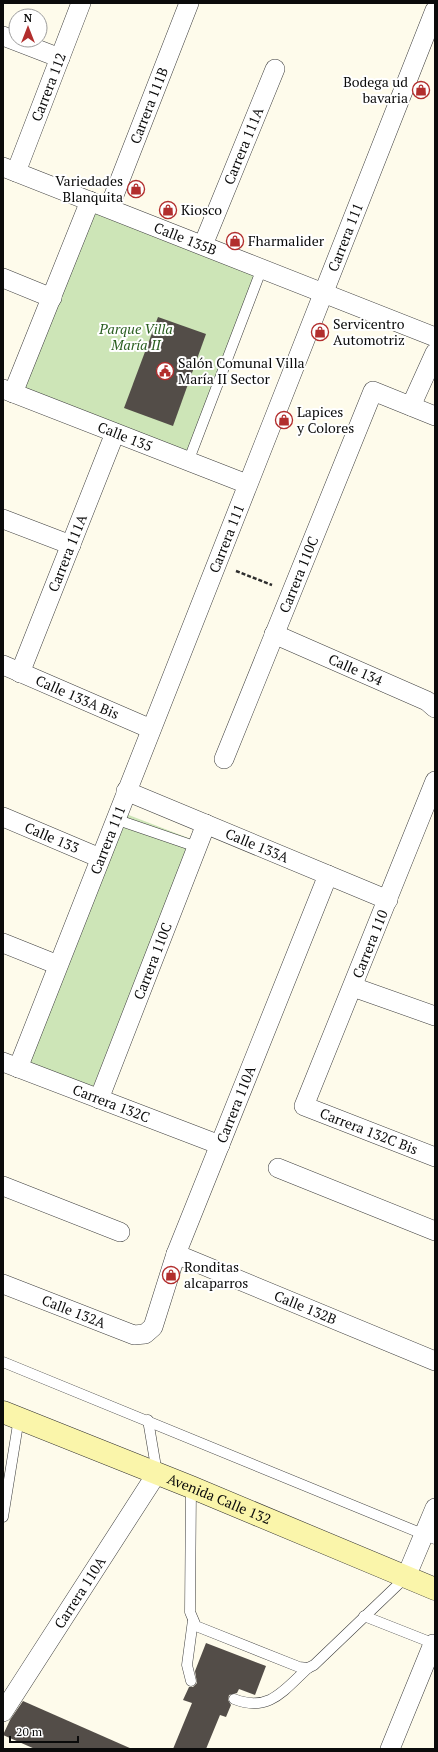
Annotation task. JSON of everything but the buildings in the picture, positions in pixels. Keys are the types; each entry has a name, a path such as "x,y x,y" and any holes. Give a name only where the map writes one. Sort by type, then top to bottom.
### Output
{"main road":[{"name":"Avenida Calle 132","path":"11,1415 157,1473 435,1589"}],"street":[{"name":"Carrera 112","path":"9,169 60,58 81,3"},
{"name":"Carrera 111B","path":"109,208 189,3"},
{"path":"428,3 435,6"},
{"name":"Carrera 111","path":"10,1065 58,965 322,292 435,10"},
{"path":"3,36 60,58"},
{"name":"Carrera 111A","path":"203,245 275,69"},
{"name":"Calle 135B","path":"9,169 435,337"},
{"path":"8,391 52,298 90,201"},
{"path":"3,278 52,298"},
{"path":"435,353 411,406 435,416"},
{"name":"Calle 135","path":"8,391 247,484"},
{"name":"Carrera 110C","path":"224,758 373,391 411,406"},
{"name":"Carrera 111A","path":"20,673 115,433"},
{"path":"3,519 71,545"},
{"name":"Calle 134","path":"274,634 427,701 435,708"},
{"name":"Calle 133A Bis","path":"3,666 151,729"},
{"name":"Carrera 110","path":"304,1106 435,781"},
{"name":"Calle 133A","path":"126,791 388,900"},
{"name":"Calle 133","path":"3,817 100,858"},
{"name":"Carrera 110C","path":"99,1099 206,824"},
{"name":"Carrera 110A","path":"145,1334 153,1327 176,1254 328,875"},
{"path":"3,943 58,965"},
{"path":"353,987 435,1016"},
{"name":"Carrera 132C","path":"10,1065 220,1145"},
{"name":"Carrera 132C Bis","path":"304,1106 435,1157"},
{"path":"278,1168 435,1231"},
{"path":"3,1186 120,1232"},
{"name":"Calle 132B","path":"176,1254 435,1361"},
{"name":"Calle 132A","path":"3,1284 134,1335 145,1334"},
{"name":"Carrera 110A","path":"3,1712 157,1473"},
{"path":"406,1577 429,1536 435,1508"},
{"path":"390,1749 434,1644"}],"lane":[{"path":"188,462 262,268"},
{"path":"115,819 197,847"},
{"path":"3,1362 429,1536"},
{"path":"3,1517 11,1415"},
{"path":"148,1420 157,1473"},
{"path":"191,1487 190,1612 196,1626 299,1667 308,1668"},
{"path":"234,1699 247,1704 262,1704 277,1697 308,1668 314,1665 406,1577"},
{"path":"364,1616 434,1644"},
{"path":"191,1681 187,1665 193,1620"}],"path":[{"path":"216,564 292,592"}],"green space":[{"name":"Parque Villa María II","path":"90,201 262,268 188,462 13,393"},
{"path":"126,814 191,839 93,1087 27,1062"}],"place":[{"name":"Bodega ud bavaria","path":"421,90"},
{"name":"Variedades Blanquita","path":"136,189"},
{"name":"Kiosco","path":"168,210"},
{"name":"Fharmalider","path":"235,241"},
{"name":"Servicentro Automotriz","path":"320,332"},
{"name":"Salón Comunal Villa María II Sector","path":"165,371"},
{"name":"Lapices y Colores","path":"284,420"},
{"name":"Ronditas alcaparros","path":"171,1275"}]}
